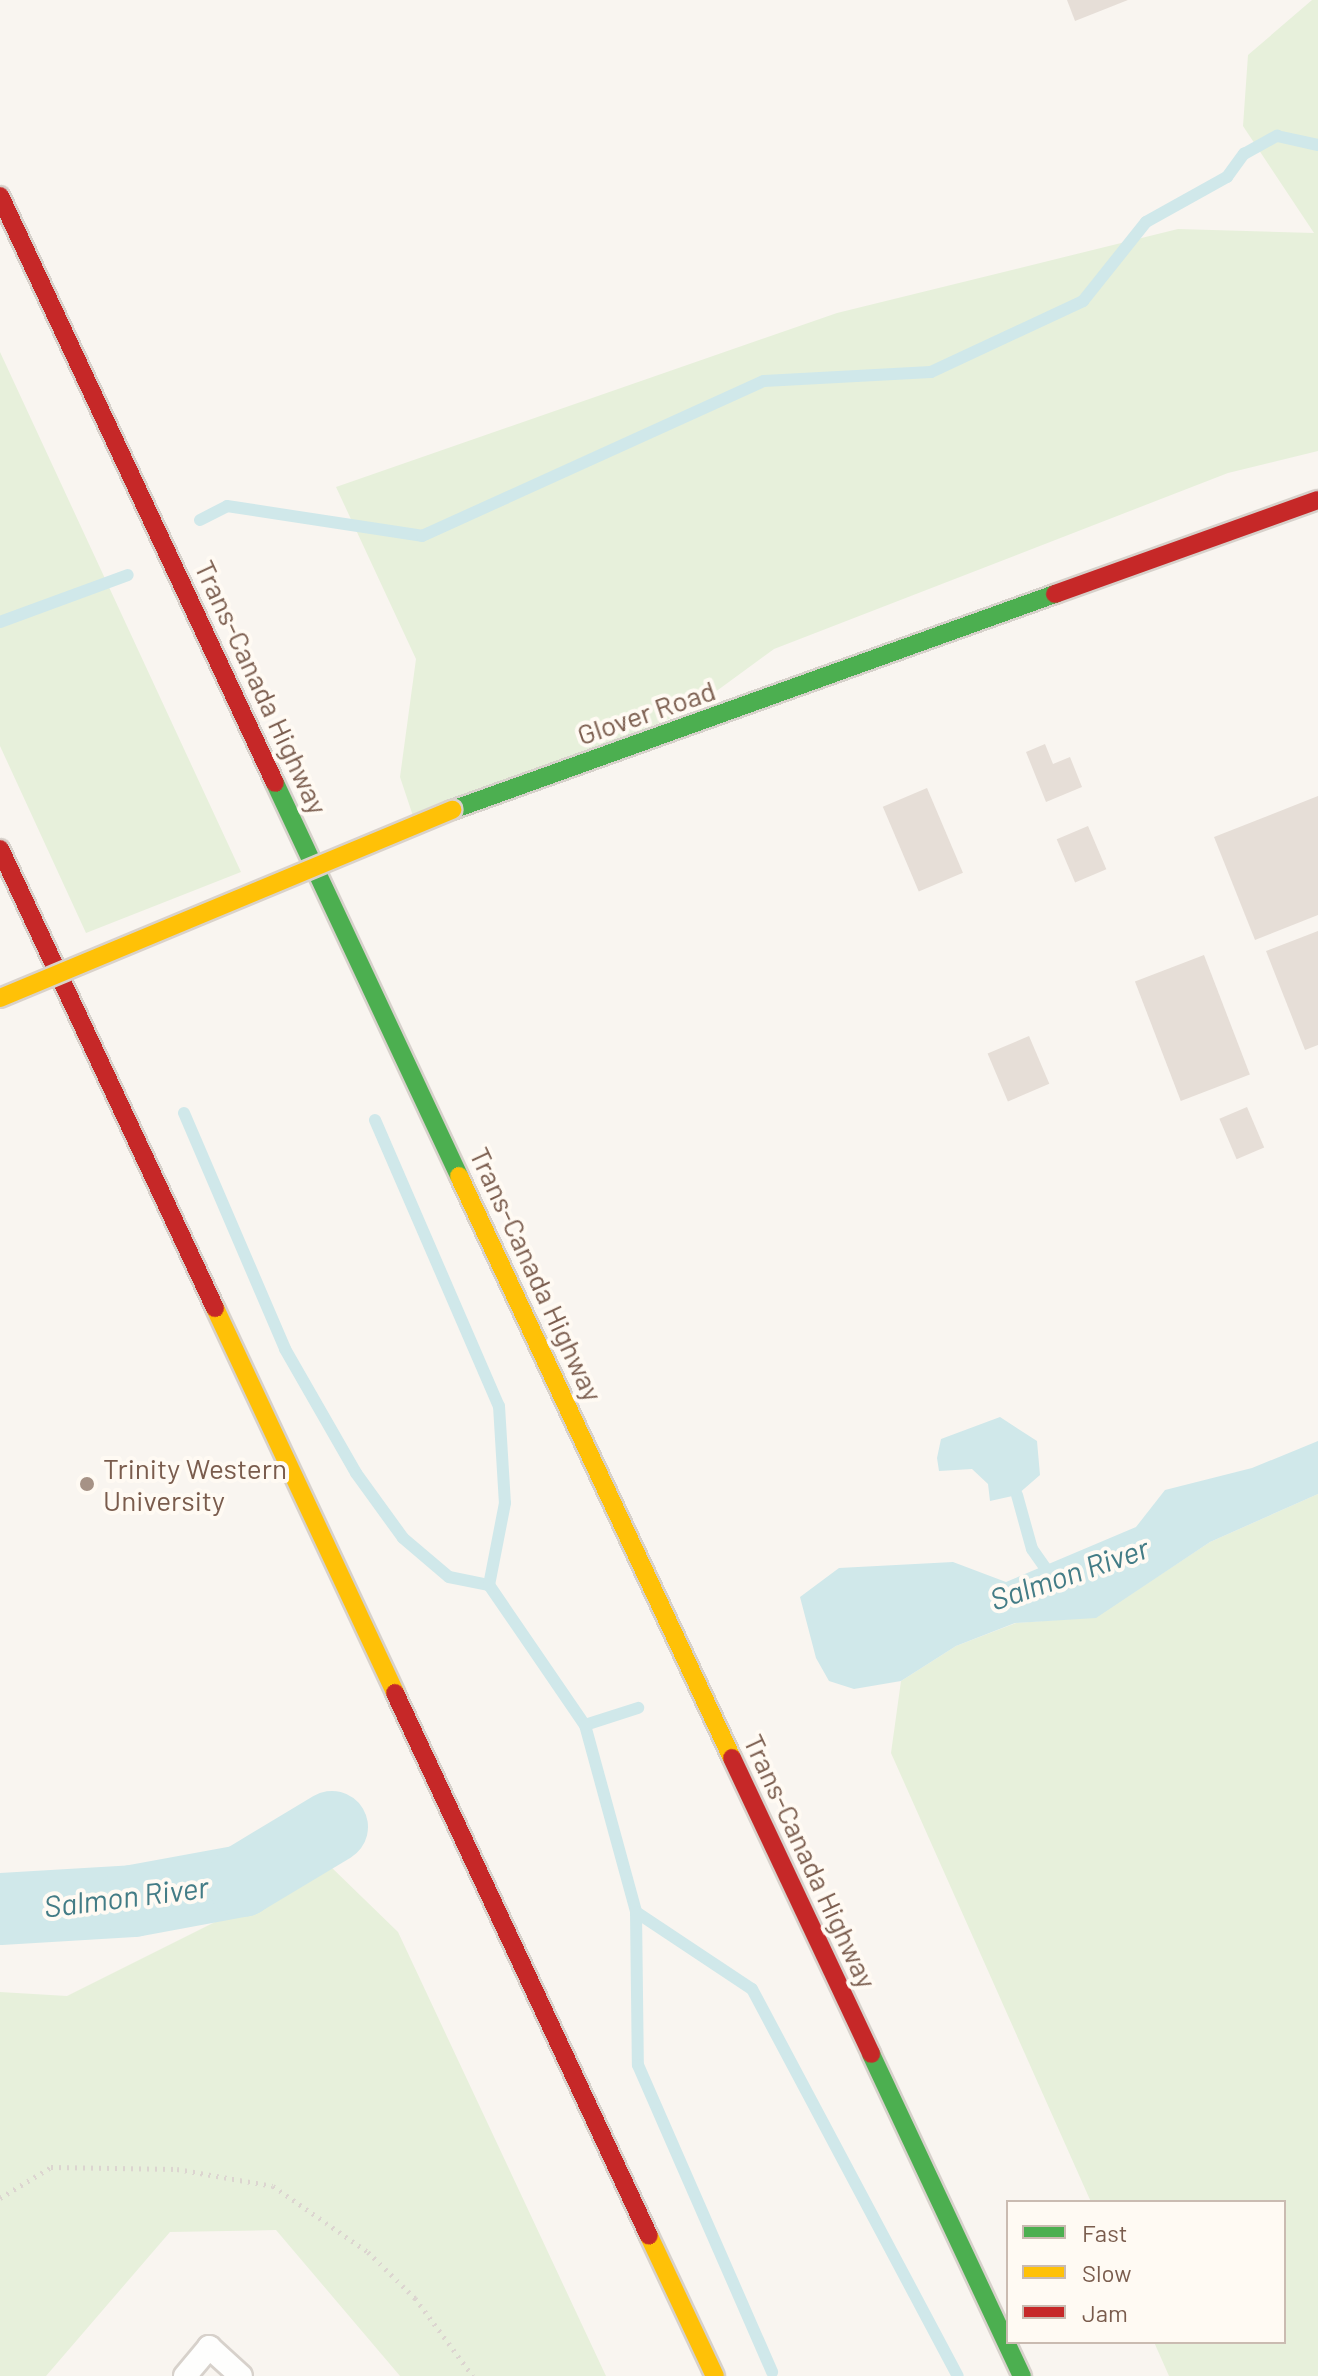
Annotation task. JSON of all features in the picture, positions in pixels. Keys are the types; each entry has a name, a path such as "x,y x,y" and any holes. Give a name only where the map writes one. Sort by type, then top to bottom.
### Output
{"main road":[{"name":"Trans-Canada Highway","path":"0,196 1006,2342"},
{"name":"Glover Road","path":"0,998 452,810 1318,500"},
{"path":"0,849 715,2376"},
{"name":"Trans-Canada Highway","path":"1007,2344 1022,2376"}],"lane":[{"path":"185,2376 209,2347 241,2376"}],"path":[{"path":"0,2198 51,2167 177,2169 273,2186 368,2252 415,2298 473,2376"}],"green space":[{"path":"1312,0 1318,0 1318,451 1228,473 774,649 692,709 417,828 400,777 416,659 336,487 837,313 1178,229 1314,233 1243,126 1248,55"},
{"path":"0,352 241,872 86,933 0,746"},
{"path":"1318,1494 1318,2376 1169,2376 1155,2344 1286,2344 1286,2200 1090,2200 891,1753 901,1681 956,1646 1016,1623 1096,1617 1210,1542"},
{"path":"329,1865 398,1932 606,2376 400,2376 276,2230 170,2232 46,2376 0,2376 0,1992 67,1996"}],"water":[{"path":"1000,1417 1037,1441 1040,1475 1017,1495 990,1501 988,1484 972,1469 939,1471 937,1458 941,1439"},
{"path":"1318,1441 1318,1494 1210,1542 1096,1618 1015,1623 956,1646 901,1681 854,1689 829,1681 816,1658 800,1597 839,1568 953,1562 1006,1582 1136,1527 1165,1490 1252,1468"}],"building":[{"path":"1067,0 1128,0 1075,21"},
{"path":"1045,744 1053,764 1070,757 1082,787 1046,802 1026,752"},
{"path":"927,788 963,873 919,891 883,807"},
{"path":"1318,796 1318,915 1255,940 1214,837"},
{"path":"1088,826 1106,869 1075,883 1057,839"},
{"path":"1318,931 1318,1045 1305,1050 1266,951"},
{"path":"1204,955 1250,1074 1181,1101 1135,982"},
{"path":"1029,1036 1049,1084 1008,1101 988,1054"},
{"path":"1247,1107 1264,1148 1237,1159 1219,1119"}],"waterway":[{"path":"200,520 227,506 422,536 764,381 931,372 1083,301 1146,222 1227,177 1244,154 1277,136 1318,145"},
{"path":"0,622 128,575"},
{"path":"184,1113 285,1349 356,1473 403,1538 449,1577 489,1585 585,1725 636,1912 638,2065 772,2372"},
{"path":"375,1120 499,1406 505,1503 489,1585"},
{"path":"1017,1495 1032,1549 1053,1579"},
{"path":"585,1725 638,1708"},
{"name":"Salmon River","path":"0,1909 133,1901 242,1881 332,1827"},
{"path":"636,1912 752,1989 958,2376"}],"traffic: fast":[{"path":"452,810 1055,594"},
{"path":"275,783 459,1176"},
{"path":"871,2054 1006,2342"},
{"path":"1007,2344 1022,2376"}],"traffic: slow":[{"path":"0,998 452,810"},
{"path":"459,1176 732,1758"},
{"path":"215,1308 395,1693"},
{"path":"649,2236 715,2376"}],"traffic: jam":[{"path":"0,196 275,783"},
{"path":"1055,594 1318,500"},
{"path":"0,849 215,1308"},
{"path":"395,1693 649,2236"},
{"path":"732,1758 871,2054"}],"place":[{"name":"Trinity Western University","path":"87,1484"}]}
